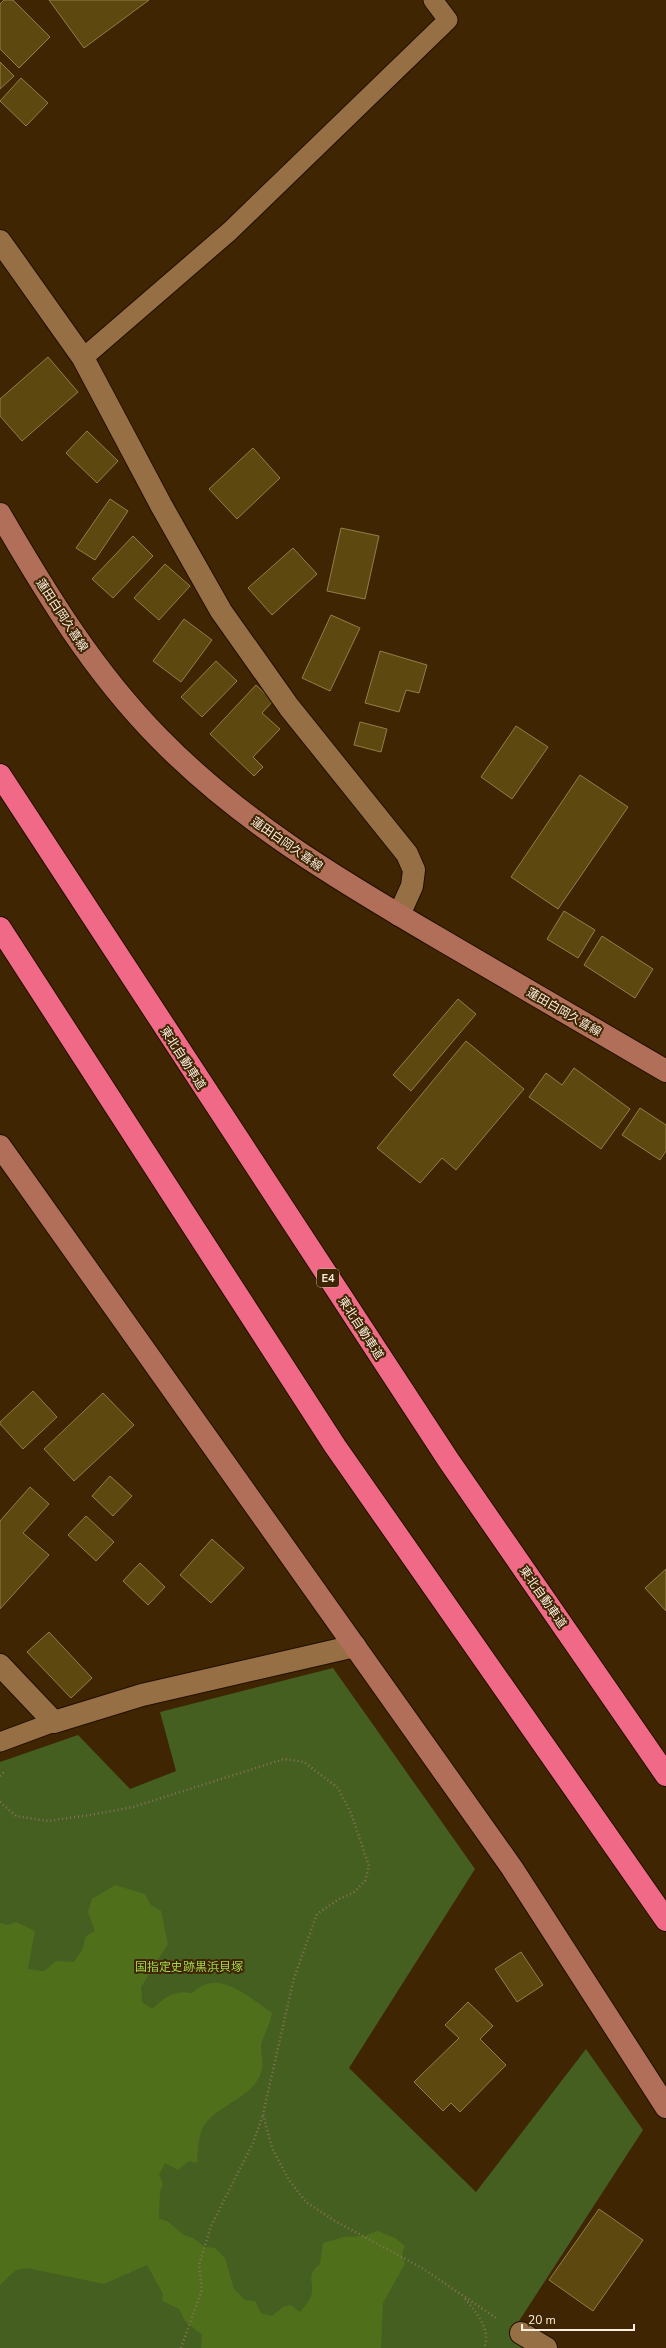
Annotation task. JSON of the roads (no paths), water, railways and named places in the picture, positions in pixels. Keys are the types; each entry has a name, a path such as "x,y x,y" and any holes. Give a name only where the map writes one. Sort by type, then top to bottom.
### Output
{"highway":[{"name":"東北自動車道","path":"0,775 444,1454 666,1775"},
{"path":"0,928 335,1446 666,1920"}],"street":[{"path":"0,241 83,358 161,505 221,611 290,707 407,854 414,870 412,886 399,915"},
{"name":"蓮田白岡久喜線","path":"0,514 50,600 83,649 158,738 235,807 275,838 322,869 666,1071"},
{"path":"0,1146 512,1868 666,2107"},
{"path":"0,1665 54,1722 150,1694 355,1646"},
{"path":"521,2333 546,2348"}],"lane":[{"path":"83,358 230,231 448,20 433,0"},
{"path":"0,1742 54,1722"}],"park label":[{"name":"国指定史跡黒浜貝塚","path":"189,1967"}]}
